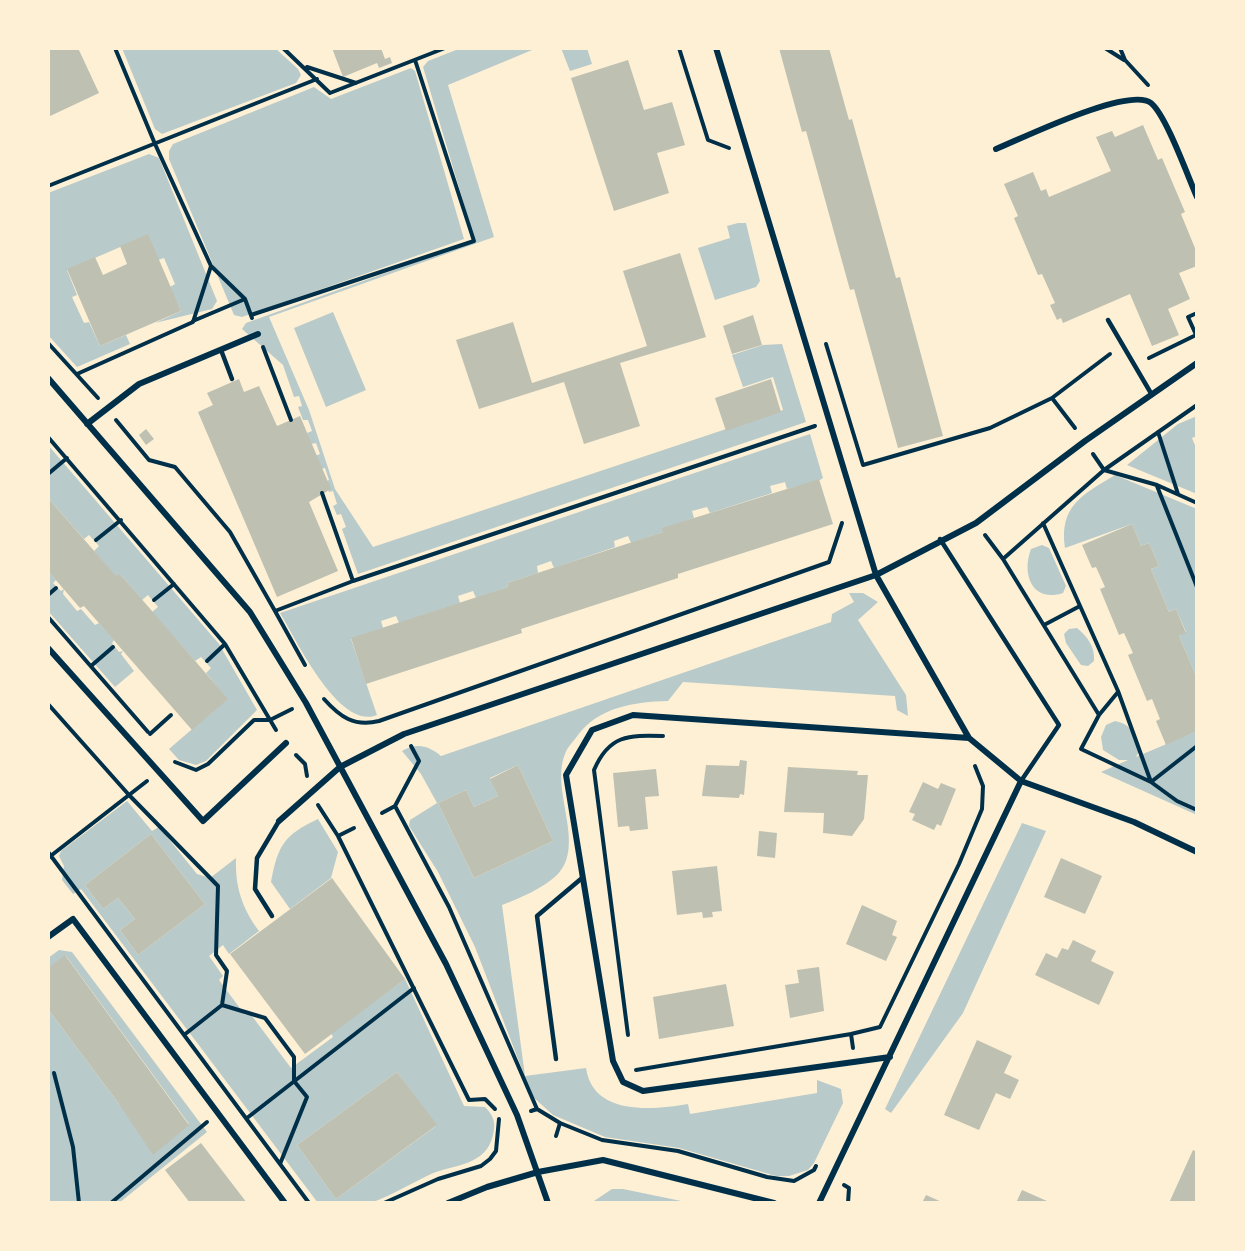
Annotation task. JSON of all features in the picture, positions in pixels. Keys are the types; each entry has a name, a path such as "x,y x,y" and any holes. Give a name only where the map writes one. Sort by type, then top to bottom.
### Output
{"street":[{"path":"716,48 876,575 969,738 1021,781 1134,822 1197,852"},
{"path":"996,149 1121,100 1137,99 1150,102 1161,116 1197,198"},
{"path":"87,424 106,407 139,384 258,334"},
{"path":"279,821 340,767 404,734 876,575 940,539 975,523 1085,441 1197,363"},
{"path":"48,378 250,612 306,703 446,964 517,1115 548,1203"},
{"path":"48,648 203,821 286,743"},
{"path":"890,1056 643,1091 623,1082 614,1061 566,775 592,730 633,716 969,738"},
{"path":"819,1203 1021,781"},
{"path":"48,937 73,919 285,1203"},
{"path":"448,1203 487,1187 538,1172 603,1160 774,1203"}],"lane":[{"path":"1108,320 1152,394"},
{"path":"221,350 232,379"},
{"path":"940,539 1059,725 1021,781"},
{"path":"272,916 255,889 257,858 279,821"},
{"path":"556,1059 537,916 582,878"}],"path":[{"path":"115,48 155,144 211,266 245,299 291,420"},
{"path":"283,48 330,93 444,48"},
{"path":"679,48 708,140 729,147 732,158"},
{"path":"1105,48 1125,60"},
{"path":"251,315 474,241 415,60"},
{"path":"303,66 356,83"},
{"path":"48,186 317,79"},
{"path":"193,321 211,266"},
{"path":"76,374 245,299"},
{"path":"1144,351 1149,358 1197,336 1188,316 1197,313"},
{"path":"824,337 863,465 990,428 1053,398 1122,344"},
{"path":"48,343 106,407 149,460 175,467 230,532 309,673"},
{"path":"1053,398 1104,470 1157,485 1197,503"},
{"path":"1003,559 1104,470 1197,405"},
{"path":"275,611 353,581 848,415"},
{"path":"809,416 816,438"},
{"path":"1158,432 1178,495"},
{"path":"48,437 225,644 270,720 305,764 311,794 338,836 469,1100 485,1099 495,1109 500,1122 496,1151 490,1160 481,1166 438,1179 384,1203"},
{"path":"48,474 66,458"},
{"path":"1157,485 1197,587"},
{"path":"322,493 353,581"},
{"path":"170,756 176,763 196,770 208,764 254,720 270,720 306,703 320,693 335,711 350,721 364,724 829,562 842,523 838,513"},
{"path":"96,540 121,520"},
{"path":"975,523 1003,559 1099,715"},
{"path":"1043,523 1118,691 1150,782"},
{"path":"154,600 174,584"},
{"path":"48,595 56,588"},
{"path":"1044,625 1080,606"},
{"path":"48,617 157,741"},
{"path":"207,661 225,644"},
{"path":"91,666 113,647"},
{"path":"1118,691 1099,715 1081,749 1150,782 1177,801 1197,810"},
{"path":"48,704 50,710 129,795 218,886 216,955 227,971 222,1005 184,1035"},
{"path":"338,836 395,806 419,761 404,734 400,712"},
{"path":"150,734 171,715"},
{"path":"628,1036 594,770 602,750 626,737 670,736"},
{"path":"1150,782 1197,746"},
{"path":"632,1071 851,1034 880,1027 960,864 982,809 983,786 975,764 968,758"},
{"path":"176,763 159,772 49,855 309,1203"},
{"path":"395,806 449,907 537,1109 560,1123 602,1140 678,1150 767,1177 794,1181 814,1170 819,1160"},
{"path":"247,1118 414,988"},
{"path":"222,1005 265,1018 294,1058 294,1081 307,1097 280,1164"},
{"path":"851,1034 854,1062"},
{"path":"54,1073 73,1147 79,1203"},
{"path":"500,1122 537,1109"},
{"path":"111,1203 219,1112"},
{"path":"556,1136 560,1123"}],"shaded area":[{"path":"122,48 275,48 298,69 301,75 296,83 162,134 155,129"},
{"path":"461,48 537,48 448,85 494,237 269,317 309,410 335,489 373,547 783,410 773,377 743,387 732,355 763,345 782,344 806,422 358,574 342,529 346,527 341,514 337,515 333,506 337,504 333,491 329,492 325,482 329,480 325,468 320,469 315,456 320,454 316,443 311,444 307,433 312,431 308,420 303,420 298,407 302,406 299,396 294,397 283,365 242,329 246,323 475,241 423,67 428,61"},
{"path":"561,48 587,48 592,64 570,71"},
{"path":"411,68 415,71 464,239 242,317 234,315 169,159 169,151 173,144 314,87 331,99"},
{"path":"149,154 159,158 217,301 212,309 155,323 181,311 170,287 175,284 164,258 158,260 148,235 67,270 77,295 72,297 84,323 89,322 100,346 126,335 130,344 77,367 48,335 48,193"},
{"path":"746,223 760,281 756,287 715,300 698,248 730,238 727,226"},
{"path":"333,312 366,390 326,407 294,328"},
{"path":"1197,416 1197,436 1192,438 1197,450 1197,494 1127,465 1178,424"},
{"path":"810,434 823,478 820,480 787,489 785,482 770,486 772,493 710,513 707,507 692,511 694,518 663,529 663,532 631,543 628,536 614,541 615,547 554,568 551,561 537,566 538,573 507,583 508,587 476,598 473,591 458,596 460,603 399,623 396,616 381,621 383,628 351,639 377,715 363,716 348,709 334,697 320,680 280,613"},
{"path":"48,445 219,644 257,710 206,761 196,765 179,760 169,749 227,699 206,673 211,668 201,657 195,661 152,612 158,607 148,595 142,600 121,575 116,577 94,551 99,546 89,535 84,539 48,498"},
{"path":"1115,475 1197,509 1197,678 1179,636 1186,632 1176,609 1169,612 1151,569 1159,566 1149,543 1141,546 1132,524 1065,548 1066,522 1075,503"},
{"path":"1042,545 1049,548 1066,586 1063,593 1044,594 1032,584 1029,577 1028,559 1031,549"},
{"path":"48,571 56,580 53,583 61,591 64,589 63,594 77,611 81,609 95,625 99,623 114,640 112,643 119,652 123,651 121,654 134,671 115,687 48,611"},
{"path":"849,593 863,593 878,602 858,620 906,695 908,716 897,710 895,696 683,682 668,701 630,705 607,712 587,726 565,754 562,784 569,832 566,862 558,874 546,884 502,905 525,1076 586,1068 591,1084 600,1095 612,1102 642,1108 688,1104 690,1114 817,1093 817,1080 841,1089 843,1103 814,1163 808,1170 789,1176 776,1176 679,1148 605,1137 553,1115 533,1097 475,947 438,872 409,826 410,820 437,803 421,774 402,751 423,746 441,756 831,622 832,614 854,602","holes":["518,765 553,841 474,878 438,803 466,790 474,807 498,796 490,778"]},
{"path":"1077,628 1092,647 1094,661 1088,666 1081,665 1066,643 1064,634 1069,629"},
{"path":"1115,721 1129,727 1134,734 1140,749 1136,757 1197,731 1197,815 1101,772 1128,760 1119,760 1103,750 1101,737 1106,725"},
{"path":"127,801 152,831 159,827 197,874 210,878 236,858 241,897 259,931 229,954 223,945 209,956 223,976 219,980 245,1015 249,1012 291,1068 333,1037 331,1033 405,979 464,1106 485,1107 492,1117 494,1131 484,1153 468,1162 431,1174 373,1202 354,1205 318,1203 81,889 73,894 62,880 64,866 59,856 61,851","holes":["151,834 205,904 138,955 120,930 135,919 118,898 103,909 85,885","397,1072 436,1126 336,1199 297,1145"]},
{"path":"318,819 338,852 331,878 290,909 271,882 277,859 280,850 290,836"},
{"path":"1022,823 1046,831 963,1013 891,1113 885,1109"},
{"path":"59,950 72,952 207,1132 119,1203 48,1203 48,1009 119,1104 189,1124 66,956 48,968 48,958"},
{"path":"612,1189 623,1189 691,1203 591,1203"}],"building":[{"path":"48,48 78,48 99,93 48,117"},
{"path":"332,48 381,48 385,59 390,57 392,63 379,68 377,63 343,77"},
{"path":"779,48 829,48 849,120 852,119 896,278 900,277 943,436 898,448 854,289 850,290 806,131 802,132"},
{"path":"628,60 644,110 672,102 685,145 657,153 669,193 614,211 571,78"},
{"path":"1143,125 1158,160 1162,158 1185,212 1181,214 1197,253 1197,266 1179,273 1190,299 1168,309 1179,335 1152,346 1130,294 1063,323 1061,318 1057,320 1050,305 1055,303 1042,274 1038,275 1014,218 1018,216 1004,184 1033,172 1041,191 1046,189 1049,197 1111,171 1096,137 1112,131 1115,137"},
{"path":"148,234 181,311 100,346 67,269 95,257 103,275 127,264 120,246"},
{"path":"680,253 706,337 620,363 640,426 584,444 564,382 479,409 456,340 513,322 532,383 647,346 623,271"},
{"path":"753,315 762,345 732,354 723,326"},
{"path":"239,379 244,392 259,386 277,426 300,416 331,489 309,502 338,571 277,597 198,412 213,405 207,393"},
{"path":"771,379 781,412 726,431 715,398"},
{"path":"146,429 154,439 146,445 139,435"},
{"path":"819,479 833,524 678,574 678,578 521,629 522,633 366,684 351,638 508,587 507,583 663,532 662,528"},
{"path":"48,498 116,576 120,574 228,699 192,730 84,606 80,608 48,571"},
{"path":"1132,524 1141,546 1149,543 1159,566 1151,569 1169,612 1176,609 1186,633 1179,636 1197,678 1197,731 1166,745 1156,721 1160,719 1152,699 1147,701 1128,655 1133,653 1124,633 1119,635 1100,589 1105,587 1096,567 1092,568 1082,545"},
{"path":"740,760 747,761 744,795 740,794 739,798 702,796 706,765 739,766"},
{"path":"518,765 553,841 474,878 438,803 466,790 474,807 498,796 490,779"},
{"path":"788,767 858,771 857,775 868,775 864,819 852,836 823,833 824,813 784,812"},
{"path":"656,769 659,796 645,797 648,829 630,831 629,826 618,827 613,773"},
{"path":"923,782 938,789 941,783 956,789 941,826 937,824 934,830 912,820 915,814 909,812"},
{"path":"759,831 777,833 775,858 757,856"},
{"path":"151,834 205,904 138,955 120,930 135,919 118,898 103,909 85,885"},
{"path":"1061,858 1102,876 1085,914 1044,897"},
{"path":"717,866 722,911 712,912 713,917 703,918 702,912 677,915 672,871"},
{"path":"332,878 405,979 305,1054 230,954"},
{"path":"862,905 897,921 892,935 897,937 886,961 846,944"},
{"path":"1073,940 1096,951 1091,961 1114,972 1099,1005 1035,975 1046,953 1057,958 1062,948 1068,950"},
{"path":"65,955 189,1125 153,1155 119,1104 48,1009 48,968"},
{"path":"819,967 824,1011 790,1018 785,985 799,983 797,970"},
{"path":"726,984 734,1026 659,1039 653,997"},
{"path":"977,1040 1012,1056 1004,1073 1019,1080 1010,1099 996,1093 979,1130 944,1115"},
{"path":"397,1072 437,1125 336,1199 297,1145"},
{"path":"201,1143 247,1203 190,1203 165,1170"},
{"path":"1193,1150 1197,1152 1197,1203 1169,1203"},
{"path":"1022,1190 1047,1201 1046,1203 1016,1203"},
{"path":"926,1195 944,1203 922,1203"}]}
